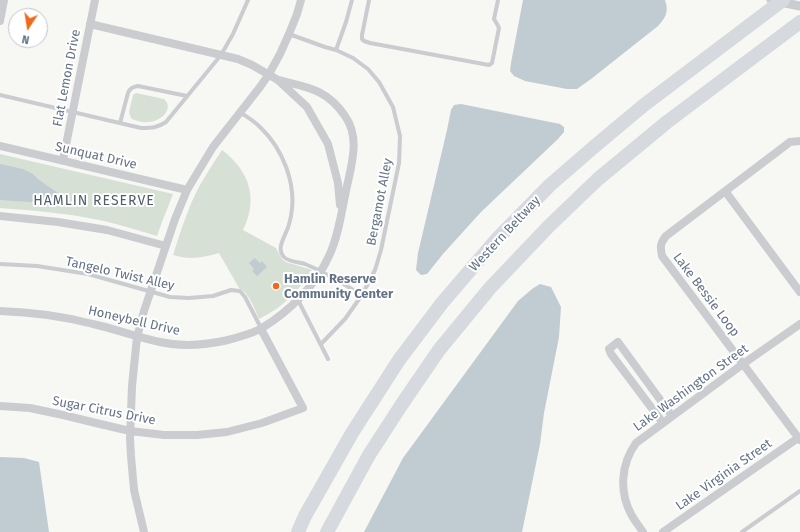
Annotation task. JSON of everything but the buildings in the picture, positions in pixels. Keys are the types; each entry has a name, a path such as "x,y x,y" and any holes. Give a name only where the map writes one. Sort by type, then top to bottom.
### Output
{"highway":[{"name":"Western Beltway","path":"298,532 305,516 352,433 400,360 442,303 496,240 550,186 644,105 768,6 783,0"},
{"name":"Western Beltway","path":"328,532 369,455 402,404 439,350 490,288 549,226 598,179 667,122 800,22"}],"street":[{"path":"0,21 4,0"},
{"name":"Flat Lemon Drive","path":"63,160 95,0"},
{"path":"144,532 134,490 130,456 130,431 132,386 137,336 144,311 175,219 187,190 213,147 269,74 289,34 301,0"},
{"path":"768,6 800,6"},
{"name":"Honeybell Drive","path":"90,24 238,59 252,64 278,80 307,107 328,144 338,183 340,214"},
{"name":"Honeybell Drive","path":"0,311 67,318 161,342 184,345 204,344 229,340 261,329 280,316 298,300 310,286 321,271 329,256 336,237 353,159 354,146 352,130 346,116 327,96 312,88 278,80"},
{"name":"Lake Bessie Loop","path":"799,439 662,256 660,249 661,243 666,236 790,142 800,141"},
{"name":"Sunquat Drive","path":"0,146 187,190"},
{"path":"725,191 800,292"},
{"path":"0,216 58,222 107,230 166,246"},
{"name":"Lake Washington Street","path":"643,532 627,506 622,485 629,452 636,443 662,423 800,324"},
{"name":"Sugar Citrus Drive","path":"0,406 30,408 130,431 164,435 197,435 227,432 262,423 302,408 261,329"},
{"path":"662,423 611,354 609,349 618,342 672,416"},
{"name":"Lake Virginia Street","path":"663,532 799,439"}],"lane":[{"path":"0,95 141,128 159,127 166,122 221,55 233,34 248,0"},
{"path":"336,50 352,0"},
{"path":"369,0 362,35 362,39 364,41 489,65 492,64 498,32 497,24 494,19 498,0"},
{"name":"Bergamot Alley","path":"289,34 336,50 353,58 368,69 379,82 393,107 400,136 399,163 381,250 374,270 362,295 345,319 321,344"},
{"path":"120,123 128,93 133,87 138,86 187,96"},
{"path":"240,112 260,127 270,138 286,165 292,198 291,214 287,230 282,240 281,253 284,258 321,271 362,295"},
{"name":"Tangelo Twist Alley","path":"0,264 37,266 88,274 170,297 189,298 213,296 231,290 240,291 245,297 261,329"},
{"path":"298,300 328,359"},
{"path":"742,532 800,491"}],"shaded area":[{"path":"523,0 665,0 667,11 665,17 658,26 591,79 577,89 567,89 525,81 514,76 510,71"},
{"path":"136,93 164,99 168,107 167,111 157,120 153,121 142,122 132,119 129,112 133,95"},
{"path":"461,104 560,124 564,127 564,132 481,212 427,274 421,275 416,270 418,253 451,110 454,105"},
{"path":"222,150 239,167 249,186 251,196 250,207 248,218 243,230 276,248 282,259 286,262 312,270 301,285 283,304 259,319 249,298 239,288 219,253 196,258 185,258 173,255 185,219 196,193"},
{"path":"0,154 173,194 157,236 116,224 73,215 0,208"},
{"path":"0,164 23,169 33,174 58,193 56,202 48,203 0,200"},
{"path":"255,258 260,263 262,261 267,267 257,276 252,271 254,269 249,263"},
{"path":"540,284 551,287 561,307 559,337 544,413 540,444 522,532 364,532 403,458 518,301"},
{"path":"0,457 24,458 39,462 49,532 0,532"}],"place":[{"name":"Hamlin Reserve Community Center","path":"276,286"}],"district":[{"name":"HAMLIN RESERVE","path":"94,201"}]}
